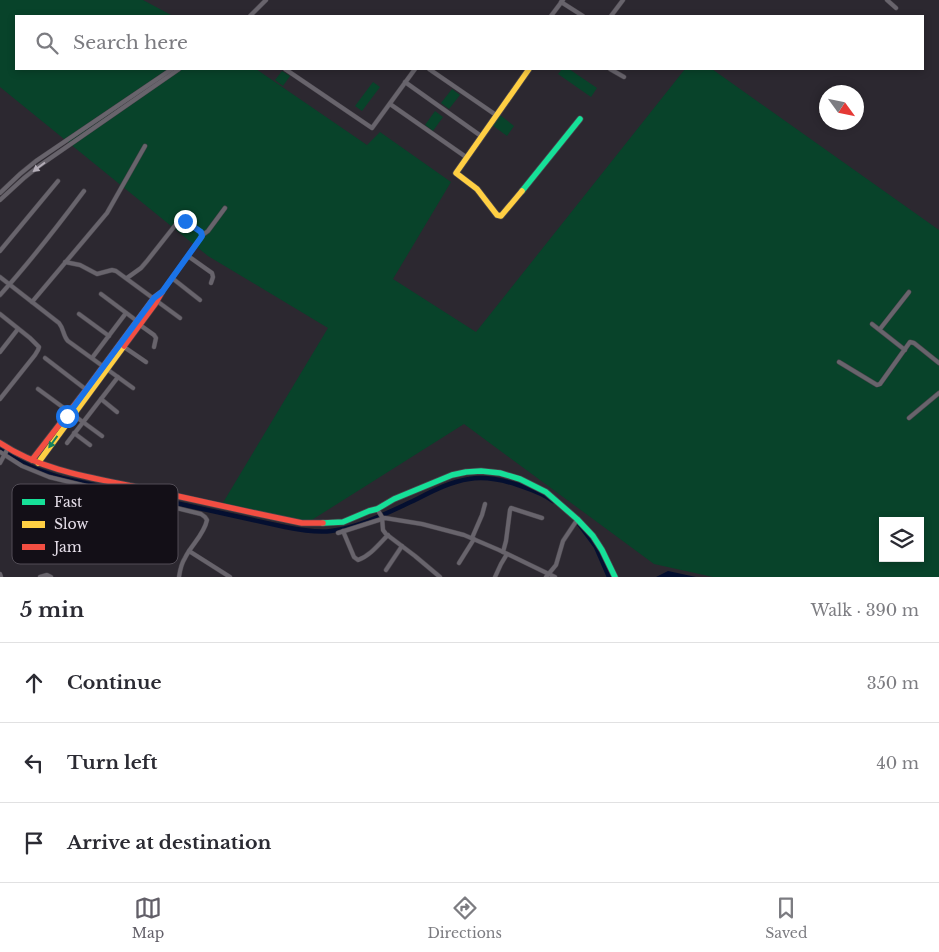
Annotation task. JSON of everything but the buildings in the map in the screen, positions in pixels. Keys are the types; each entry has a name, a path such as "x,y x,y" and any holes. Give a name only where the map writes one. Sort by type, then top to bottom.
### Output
{"street":[{"path":"251,15 266,0"},
{"path":"613,15 623,0"},
{"path":"887,0 896,8"},
{"path":"552,15 562,1 582,15"},
{"path":"0,193 36,161 171,70"},
{"path":"0,200 39,166 178,70"},
{"path":"285,70 372,128 414,70"},
{"path":"430,70 496,115"},
{"path":"528,70 456,173 477,189 497,215 501,216 505,212 580,119"},
{"path":"612,70 624,77"},
{"path":"405,82 481,136"},
{"path":"390,104 466,157"},
{"path":"32,302 106,213 145,146"},
{"path":"0,251 58,181"},
{"path":"0,295 50,236 84,191"},
{"path":"35,461 162,292 202,234 208,231 225,208"},
{"path":"127,278 141,268 177,223 185,221 202,234"},
{"path":"0,243 7,243"},
{"path":"188,256 212,274 214,277 211,283"},
{"path":"65,262 80,265 97,274 112,270 116,271 180,318"},
{"path":"0,277 59,323 63,336 68,342 133,388"},
{"path":"172,278 200,300"},
{"path":"880,329 910,292"},
{"path":"101,294 154,335 156,338 154,347"},
{"path":"92,358 126,313"},
{"path":"0,314 37,344 38,347 38,350 0,399"},
{"path":"78,314 109,336"},
{"path":"872,324 905,350"},
{"path":"0,351 18,328"},
{"path":"839,362 877,385 880,384 911,342 939,363"},
{"path":"122,345 146,362"},
{"path":"45,358 88,391"},
{"path":"67,443 118,377"},
{"path":"38,389 102,436"},
{"path":"910,418 939,393"},
{"path":"101,399 117,412"},
{"path":"74,434 90,445"},
{"path":"0,443 6,452 22,466 49,478 74,484"},
{"path":"0,452 6,452 86,476 122,484"},
{"path":"0,463 6,452"},
{"path":"338,532 380,515 394,499 452,475 481,471 500,473 520,479 546,492 593,536 615,577"},
{"path":"178,496 302,523 344,522 369,511 386,518 422,524 464,535 505,553 548,576 555,577"},
{"path":"459,563 473,539 485,504"},
{"path":"178,508 202,514 207,520 205,527 182,564 179,577"},
{"path":"495,577 505,553 511,508 542,518"},
{"path":"380,515 383,530 440,577"},
{"path":"548,576 556,565 564,541 576,521"},
{"path":"343,531 354,557 358,560 361,560 370,553 388,535"},
{"path":"386,570 402,546"},
{"path":"189,551 230,577"},
{"path":"40,577 47,575 51,577"}],"green space":[{"path":"0,0 143,0 171,15 15,15 15,70 257,70 367,145 380,132 451,182 393,279 476,332 684,70 713,70 939,230 939,577 713,577 654,564 464,424 307,523 221,506 328,328 208,256 0,87"},
{"path":"561,70 570,70 597,88 591,97 558,74"},
{"path":"282,71 290,76 283,86 275,80"},
{"path":"373,82 380,87 362,111 355,106"},
{"path":"452,89 460,95 449,109 441,103"},
{"path":"435,111 443,117 433,131 425,125"},
{"path":"500,115 514,126 507,136 492,125"}],"water":[{"path":"668,571 696,577 656,577"}],"waterway":[{"path":"0,448 29,466 62,478 89,484"},
{"path":"178,503 285,527 320,532 342,529 363,523 447,485 475,478 494,479 512,483 553,501"},
{"path":"579,524 596,547 609,577"}],"traffic: fast":[{"path":"522,191 580,119"},
{"path":"323,523 343,522 377,509 394,499 452,475 481,471 500,473 520,479 546,492 577,519 593,536 615,577"}],"traffic: slow":[{"path":"522,191 501,216 497,215 477,189 456,173 528,70"},
{"path":"38,463 124,346"}],"traffic: jam":[{"path":"32,460 154,298 162,292 124,346"},
{"path":"0,443 16,453 50,467 121,484"},
{"path":"178,496 302,523 323,523"}],"route":[{"path":"67,416 154,298 162,292 202,236 201,232 185,221"}]}
